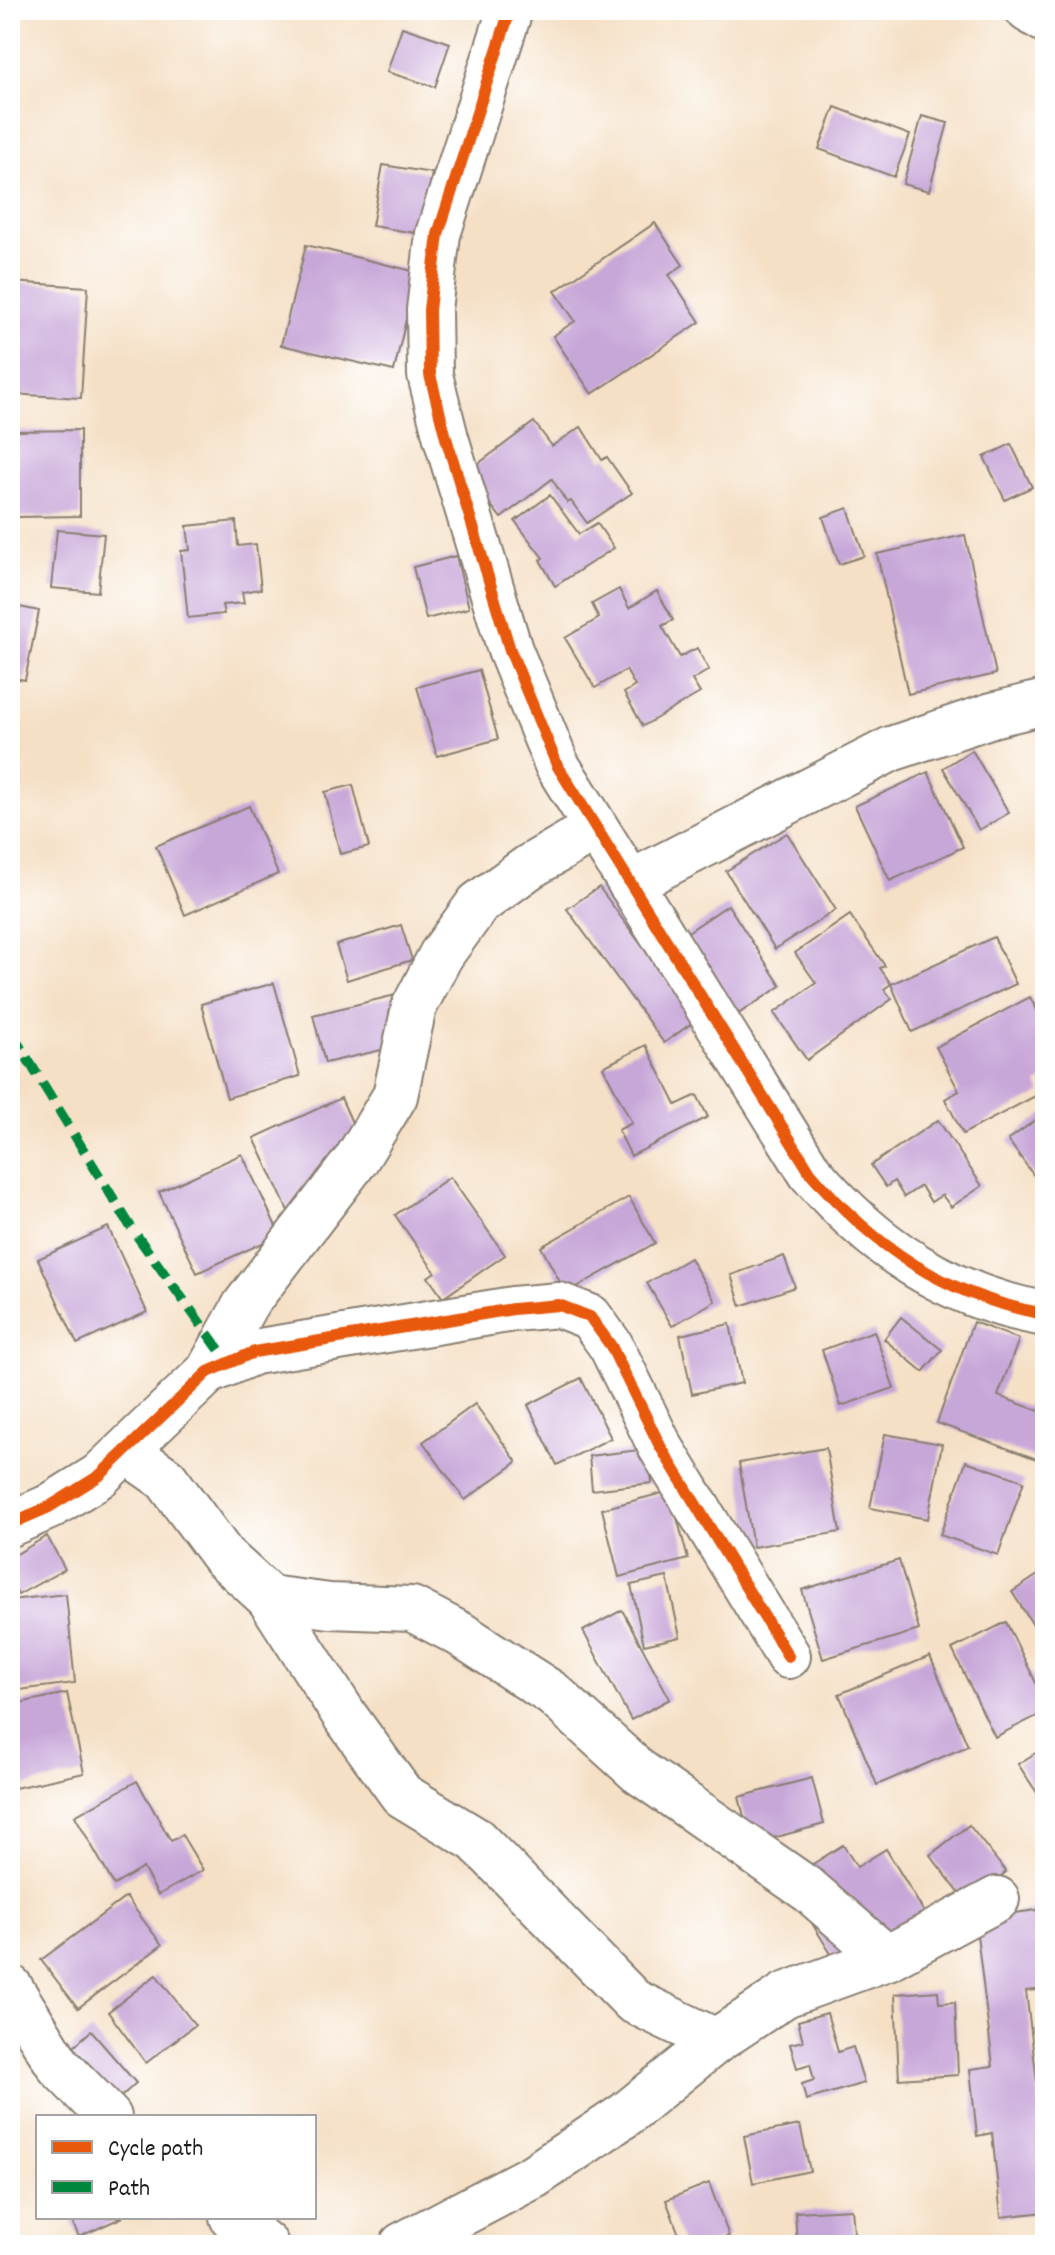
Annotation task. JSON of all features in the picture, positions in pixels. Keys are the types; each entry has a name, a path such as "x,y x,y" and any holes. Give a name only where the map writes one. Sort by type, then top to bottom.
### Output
{"street":[{"path":"510,10 438,234 429,310 430,375 457,480 474,523 510,650 557,765 810,1172 834,1201 887,1249 926,1272 1003,1307 1045,1314"},
{"path":"1028,10 1045,20"},
{"path":"630,883 891,749 992,715 1045,702"},
{"path":"10,1524 49,1507 99,1476 208,1372 245,1305 356,1160 395,1096 414,1007 441,955 478,904 529,867 594,829"},
{"path":"208,1372 254,1352 292,1344 513,1309 559,1305 590,1317 611,1346 660,1446 712,1536 788,1656"},
{"path":"126,1451 166,1479 223,1556 269,1598 345,1716 402,1795 476,1840 633,2001 716,2041"},
{"path":"269,1598 330,1606 412,1609 460,1634 553,1694 638,1771 810,1891 887,1958"},
{"path":"402,2245 534,2176 625,2115 716,2041 785,1995 887,1958 997,1899"},
{"path":"10,1987 59,2066 107,2115"},
{"path":"234,2219 266,2245"}],"building":[{"path":"402,27 450,43 435,87 387,72"},
{"path":"835,107 910,135 894,177 819,149"},
{"path":"922,116 948,123 929,191 903,184"},
{"path":"383,165 432,173 422,234 372,226"},
{"path":"655,223 683,265 669,275 700,322 592,394 553,336 575,321 555,291"},
{"path":"306,245 417,272 394,371 281,345"},
{"path":"10,282 88,287 81,398 10,394"},
{"path":"534,422 552,446 581,427 602,460 607,457 632,493 587,523 571,501 567,503 552,479 501,518 466,473"},
{"path":"80,430 80,516 17,517 16,431"},
{"path":"1011,444 1032,487 1005,500 984,457"},
{"path":"550,495 579,534 597,523 614,548 555,586 540,560 543,558 515,521"},
{"path":"848,508 864,556 839,564 823,517"},
{"path":"236,521 238,546 256,544 261,589 242,592 244,603 222,605 224,614 188,618 181,551 190,550 187,526"},
{"path":"57,530 104,534 98,592 51,588"},
{"path":"965,535 996,674 908,694 877,554"},
{"path":"456,556 469,608 426,619 413,567"},
{"path":"619,589 629,608 657,591 673,620 662,626 680,657 697,648 709,670 692,680 700,693 643,726 624,693 635,686 626,670 595,688 565,638 599,618 592,604"},
{"path":"10,605 39,611 25,680 10,677"},
{"path":"479,670 498,739 437,756 417,687"},
{"path":"972,750 1009,813 979,830 943,768"},
{"path":"928,772 963,847 890,881 855,806"},
{"path":"353,785 369,847 340,854 325,792"},
{"path":"249,806 278,874 185,915 156,846"},
{"path":"787,833 836,910 775,949 726,871"},
{"path":"599,887 696,1020 664,1043 567,909"},
{"path":"728,905 781,986 738,1014 685,934"},
{"path":"850,915 885,966 880,968 891,984 884,989 892,999 807,1060 774,1013 816,983 795,953"},
{"path":"401,925 412,960 347,980 336,945"},
{"path":"994,937 1016,984 912,1032 891,984"},
{"path":"274,983 300,1076 227,1098 201,1004"},
{"path":"404,993 416,1042 325,1063 313,1015"},
{"path":"1030,997 1045,1025 1045,1080 1037,1084 1041,1093 963,1134 945,1099 959,1091 936,1047"},
{"path":"646,1045 676,1105 697,1095 708,1117 631,1156 618,1130 632,1123 603,1067"},
{"path":"341,1098 367,1156 289,1213 254,1138"},
{"path":"1045,1113 1045,1191 1008,1140"},
{"path":"938,1120 982,1186 951,1207 942,1195 931,1202 921,1186 904,1197 894,1181 886,1187 871,1165"},
{"path":"242,1154 280,1235 197,1273 159,1192"},
{"path":"450,1177 505,1255 443,1298 428,1277 435,1272 395,1215"},
{"path":"629,1197 655,1243 566,1293 541,1247"},
{"path":"108,1227 147,1312 77,1344 38,1259"},
{"path":"784,1256 795,1287 741,1306 731,1275"},
{"path":"690,1258 715,1301 672,1326 647,1283"},
{"path":"901,1317 942,1350 923,1372 884,1339"},
{"path":"973,1322 1019,1339 998,1396 1045,1413 1045,1462 937,1423"},
{"path":"730,1324 742,1383 692,1394 680,1335"},
{"path":"874,1331 894,1388 841,1406 822,1350"},
{"path":"581,1378 611,1438 557,1465 528,1405"},
{"path":"475,1404 517,1462 465,1500 423,1442"},
{"path":"885,1434 942,1444 928,1519 870,1508"},
{"path":"826,1448 840,1532 753,1547 739,1463"},
{"path":"648,1449 652,1483 592,1490 589,1456"},
{"path":"966,1461 1024,1481 998,1555 940,1535"},
{"path":"670,1491 688,1559 619,1577 602,1509"},
{"path":"47,1536 65,1569 18,1595 10,1580 10,1558"},
{"path":"899,1560 919,1630 823,1659 802,1590"},
{"path":"1044,1571 1045,1637 1042,1639 1012,1592"},
{"path":"667,1577 680,1637 644,1645 631,1585"},
{"path":"66,1594 75,1683 10,1691 10,1600"},
{"path":"622,1610 670,1699 631,1720 583,1631"},
{"path":"1006,1622 1045,1701 1045,1712 995,1737 952,1649"},
{"path":"930,1656 968,1746 877,1785 839,1694"},
{"path":"67,1693 84,1773 10,1789 10,1705"},
{"path":"1045,1747 1045,1805 1018,1764"},
{"path":"812,1778 824,1824 751,1844 739,1797"},
{"path":"137,1781 171,1841 182,1835 203,1870 158,1895 143,1868 114,1885 75,1816"},
{"path":"969,1825 1006,1872 967,1903 930,1855"},
{"path":"843,1845 857,1867 886,1849 927,1917 841,1970 786,1881"},
{"path":"126,1897 162,1945 78,2008 41,1960"},
{"path":"1045,1909 1045,1989 1026,1991 1045,2148 1045,2212 1001,2217 992,2133 977,2136 970,2069 993,2066 975,1918"},
{"path":"156,1975 195,2025 146,2063 108,2012"},
{"path":"938,1991 939,2003 955,2002 958,2075 899,2079 895,1994"},
{"path":"827,2013 838,2052 853,2047 864,2083 806,2100 802,2084 814,2080 810,2064 797,2068 790,2044 803,2041 798,2021"},
{"path":"91,2031 136,2083 112,2105 66,2053"},
{"path":"800,2125 810,2171 753,2183 744,2136"},
{"path":"709,2183 729,2236 706,2245 683,2245 666,2200"},
{"path":"852,2209 855,2245 797,2245 795,2212"},
{"path":"71,2219 119,2219 79,2237"}],"marked path":[{"path":"11,1032 132,1229 221,1352"}],"cycle path":[{"path":"510,10 438,234 429,310 430,375 510,650 557,765 810,1172 860,1223 914,1265 976,1295 1045,1314"},
{"path":"10,1524 49,1507 99,1476 208,1372 254,1352 513,1309 559,1305 590,1317 611,1346 660,1446 788,1656"}]}
